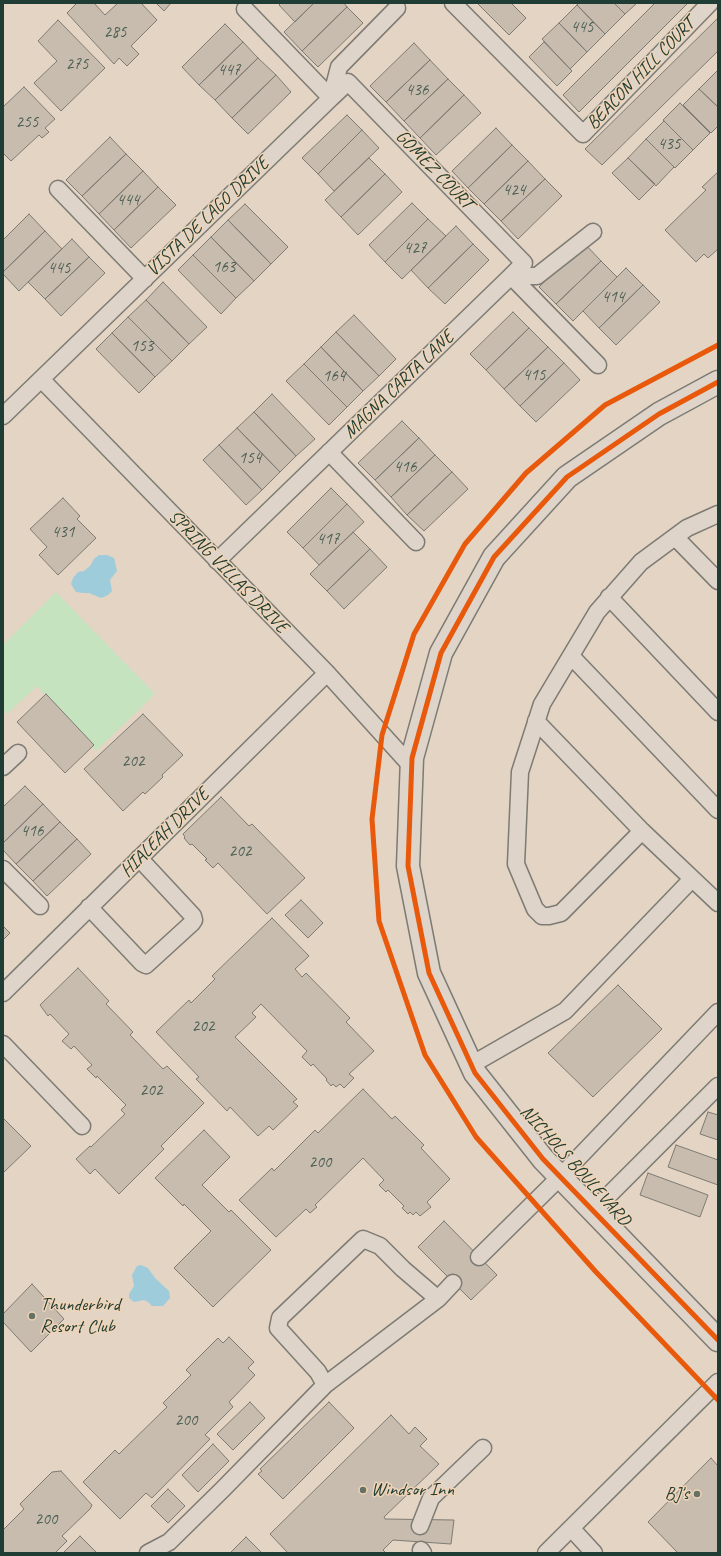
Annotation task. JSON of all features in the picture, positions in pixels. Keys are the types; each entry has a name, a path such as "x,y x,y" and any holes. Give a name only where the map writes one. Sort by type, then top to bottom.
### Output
{"street":[{"name":"NICHOLS BOULEVARD","path":"716,1334 543,1160 475,1073 429,974 408,866 412,758 441,653 494,557 567,477 659,414 718,382"}],"lane":[{"name":"BEACON HILL COURT","path":"453,3 583,134 710,3"},
{"path":"331,98 339,68 397,8"},
{"path":"245,9 331,98"},
{"name":"GOMEZ COURT","path":"331,98 348,82 524,263 511,276"},
{"name":"VISTA DE LAGO DRIVE","path":"3,416 331,98"},
{"path":"58,189 145,279"},
{"path":"511,276 537,276 593,232"},
{"path":"511,276 598,365"},
{"name":"MAGNA CARTA LANE","path":"217,561 511,276"},
{"name":"SPRING VILLAS DRIVE","path":"41,380 327,673 412,767"},
{"path":"329,452 416,542"},
{"path":"642,831 561,913 542,916 535,909 516,864 520,772 542,704 597,612 641,562 687,528 718,514"},
{"path":"675,537 718,581"},
{"path":"609,597 718,712"},
{"path":"571,656 718,810"},
{"name":"HIALEAH DRIVE","path":"3,992 327,673"},
{"path":"536,721 642,831 718,903"},
{"path":"3,767 18,753"},
{"path":"89,907 142,963 146,965 192,923 194,920 193,916 139,858"},
{"path":"3,869 40,906"},
{"path":"471,1065 565,1011 692,879"},
{"path":"479,1257 560,1177 718,1012"},
{"path":"3,1044 82,1126"},
{"path":"593,1211 718,1086"},
{"path":"325,1384 318,1372 278,1328 280,1318 363,1239 380,1246 403,1269 438,1299"},
{"path":"148,1553 169,1542 325,1384 438,1299 453,1283"},
{"path":"546,1553 718,1382"},
{"path":"420,1526 431,1498 483,1448"},
{"path":"571,1528 594,1553"}],"green space":[{"path":"56,592 155,694 96,751 37,686 7,714 3,710 3,645"}],"water":[{"path":"99,555 107,555 114,558 117,571 110,580 112,591 108,595 101,598 89,593 76,592 71,584 73,578 78,572 84,571 90,566 94,559"},
{"path":"141,1265 148,1268 155,1278 169,1291 170,1298 163,1306 152,1306 144,1300 134,1302 129,1298 129,1294 134,1286 132,1275 137,1266"}],"building":[{"path":"77,3 94,3 105,15 118,3 141,3 157,20 131,46 139,54 127,66 119,58 114,64 67,13"},
{"path":"156,3 171,3 164,11"},
{"path":"281,3 314,3 295,22 279,5"},
{"path":"314,3 344,3 347,7 302,51 284,32"},
{"path":"477,3 511,3 526,18 509,35"},
{"path":"579,3 614,3 625,14 605,34 577,5"},
{"path":"614,3 637,3 625,14"},
{"path":"655,3 688,3 579,112 563,95"},
{"path":"577,5 605,34 587,52 559,23"},
{"path":"347,7 363,23 318,67 302,51"},
{"path":"718,18 718,51 602,165 585,149"},
{"path":"58,20 105,68 61,111 34,83 57,61 38,41"},
{"path":"559,23 587,52 570,69 542,39"},
{"path":"225,24 243,42 199,85 182,67"},
{"path":"243,42 258,58 215,100 199,85"},
{"path":"544,42 572,71 557,86 529,57"},
{"path":"414,43 430,60 386,102 370,86"},
{"path":"258,58 276,75 232,118 215,100"},
{"path":"430,60 448,79 404,121 386,102"},
{"path":"718,70 718,107 699,89"},
{"path":"276,75 291,92 248,134 232,118"},
{"path":"448,79 464,95 420,138 404,121"},
{"path":"24,87 55,119 45,128 49,132 42,138 39,135 11,161 3,153 3,107"},
{"path":"699,89 718,107 718,126 711,133 683,105"},
{"path":"464,95 481,113 436,155 420,138"},
{"path":"680,103 710,133 693,150 663,120"},
{"path":"347,115 362,130 318,174 302,158"},
{"path":"664,121 693,150 675,168 646,139"},
{"path":"496,128 512,145 468,188 452,171"},
{"path":"362,130 379,148 334,191 318,174"},
{"path":"110,137 126,154 82,196 66,180"},
{"path":"646,139 674,167 656,186 628,158"},
{"path":"512,145 528,161 484,204 468,188"},
{"path":"126,154 143,171 99,214 82,196"},
{"path":"369,158 385,174 341,217 325,200"},
{"path":"628,158 655,184 639,200 612,173"},
{"path":"528,161 545,179 501,221 484,204"},
{"path":"143,171 158,187 114,230 99,214"},
{"path":"718,172 718,249 708,258 704,254 696,262 665,230 706,190 702,187"},
{"path":"385,174 402,192 358,235 341,217"},
{"path":"545,179 562,196 518,239 501,221"},
{"path":"158,187 176,205 131,248 114,230"},
{"path":"412,203 428,219 385,262 369,245"},
{"path":"245,204 288,247 271,264 228,220"},
{"path":"29,214 45,231 3,272 3,240"},
{"path":"428,219 446,236 402,279 385,262"},
{"path":"228,220 271,264 254,281 211,237"},
{"path":"456,226 473,244 428,288 411,270"},
{"path":"45,231 62,249 19,291 3,274 3,272"},
{"path":"211,237 254,281 236,298 193,255"},
{"path":"72,239 89,257 45,299 28,282"},
{"path":"584,243 601,261 556,304 539,287"},
{"path":"473,244 489,260 445,304 428,288"},
{"path":"193,255 236,298 221,314 178,270"},
{"path":"89,257 105,273 61,316 45,299"},
{"path":"601,261 617,277 573,321 556,304"},
{"path":"626,268 643,285 599,328 583,311"},
{"path":"163,282 207,327 189,344 146,300"},
{"path":"643,285 660,302 616,345 599,328"},
{"path":"146,300 189,344 172,361 128,317"},
{"path":"513,312 529,328 486,370 470,354"},
{"path":"354,315 396,359 379,376 336,332"},
{"path":"128,317 172,361 155,377 112,333"},
{"path":"529,328 548,347 504,389 486,370"},
{"path":"336,332 379,376 363,391 321,347"},
{"path":"112,333 155,377 139,393 96,349"},
{"path":"321,347 363,391 347,407 304,364"},
{"path":"548,347 564,363 520,406 504,389"},
{"path":"564,363 580,380 536,422 520,406"},
{"path":"304,364 347,407 329,425 286,381"},
{"path":"272,394 315,439 296,456 254,412"},
{"path":"254,412 296,456 280,472 237,428"},
{"path":"402,421 419,438 375,480 358,463"},
{"path":"237,428 280,472 262,490 219,445"},
{"path":"419,438 435,455 391,497 375,480"},
{"path":"219,445 262,490 246,505 203,460"},
{"path":"435,455 452,472 407,515 391,497"},
{"path":"452,472 468,489 424,531 407,515"},
{"path":"331,488 347,504 303,548 287,532"},
{"path":"63,498 80,516 77,519 96,538 58,575 39,555 47,547 30,529"},
{"path":"347,504 364,522 319,565 303,548"},
{"path":"353,532 370,549 327,591 310,574"},
{"path":"370,549 387,567 344,609 327,591"},
{"path":"46,694 94,745 65,773 17,722"},
{"path":"143,714 183,755 145,794 143,792 123,811 84,769"},
{"path":"25,786 43,804 3,843 3,807"},
{"path":"221,797 249,826 252,824 305,878 267,914 218,863 213,868 205,860 207,859 184,838 185,837 183,834"},
{"path":"43,804 60,822 16,864 3,850 3,843"},
{"path":"60,822 77,839 33,881 16,864"},
{"path":"77,839 91,854 47,896 33,881"},
{"path":"301,900 323,923 308,938 285,915"},
{"path":"272,918 309,956 295,969 302,977 306,973 350,1018 346,1022 374,1051 349,1074 354,1078 344,1088 340,1084 336,1087 333,1084 331,1086 326,1080 327,1079 313,1064 311,1066 302,1057 307,1051 261,1004 252,1013 256,1017 235,1037 297,1099 293,1102 298,1106 273,1130 269,1126 258,1136 230,1107 227,1111 196,1079 199,1077 156,1032 189,1000 191,1003 215,979 212,976"},
{"path":"3,926 10,933 3,940"},
{"path":"78,968 109,1001 106,1004 133,1032 130,1035 163,1069 167,1066 204,1103 161,1146 164,1149 119,1194 95,1169 90,1174 76,1159 90,1146 91,1147 125,1114 121,1110 126,1105 97,1076 96,1078 87,1069 92,1065 74,1046 71,1049 62,1041 69,1034 50,1014 48,1016 40,1005"},
{"path":"618,985 662,1029 593,1097 548,1053"},
{"path":"363,1089 392,1119 395,1116 424,1145 421,1148 450,1179 427,1202 431,1207 420,1216 416,1212 413,1215 410,1212 408,1214 402,1208 404,1206 388,1190 386,1192 379,1185 384,1180 363,1158 315,1205 317,1207 310,1213 306,1209 276,1237 239,1200 272,1168 274,1171 315,1130 318,1133"},
{"path":"708,1112 718,1115 718,1140 700,1134"},
{"path":"3,1118 31,1146 3,1173"},
{"path":"204,1130 230,1157 202,1185 229,1212 231,1210 271,1250 213,1307 174,1268 211,1231 155,1178"},
{"path":"676,1145 718,1160 718,1185 668,1167"},
{"path":"648,1173 708,1195 700,1217 640,1195"},
{"path":"444,1221 497,1275 471,1300 418,1247"},
{"name":"Thunderbird Resort Club","path":"32,1284 64,1319 31,1352 3,1322 3,1314"},
{"path":"229,1337 254,1362 248,1368 255,1375 229,1402 233,1407 205,1435 210,1439 152,1498 146,1493 120,1519 83,1482 115,1450 119,1454 167,1407 163,1403 191,1375 186,1370 218,1338 223,1343"},
{"path":"250,1402 265,1418 233,1450 217,1434"},
{"path":"329,1402 354,1428 283,1499 258,1474 262,1471 260,1469"},
{"name":"Windsor Inn","path":"391,1415 409,1434 415,1427 427,1439 420,1446 439,1464 384,1517 385,1519 454,1520 451,1544 393,1540 383,1550 386,1553 288,1553 270,1534"},
{"path":"213,1444 229,1461 198,1492 182,1475"},
{"name":"BJ's","path":"711,1458 718,1466 718,1553 678,1553 648,1522"},
{"path":"61,1471 92,1505 90,1509 62,1536 67,1541 55,1553 3,1553 3,1530 24,1509 20,1504 52,1472"},
{"path":"168,1489 185,1506 168,1523 151,1506"},
{"path":"80,1536 96,1552 63,1553"},
{"path":"246,1537 262,1553 230,1553"}],"cycle path":[{"path":"718,345 605,405 526,473 465,544 414,634 382,735 372,819 379,921 425,1055 476,1137 596,1272 718,1400"},
{"path":"718,382 659,414 567,477 494,557 441,653 412,758 408,866 429,973 475,1073 543,1159 718,1340"}],"place":[{"name":"Thunderbird Resort Club","path":"32,1316"},
{"name":"Windsor Inn","path":"363,1490"},
{"name":"BJ's","path":"697,1494"}]}
